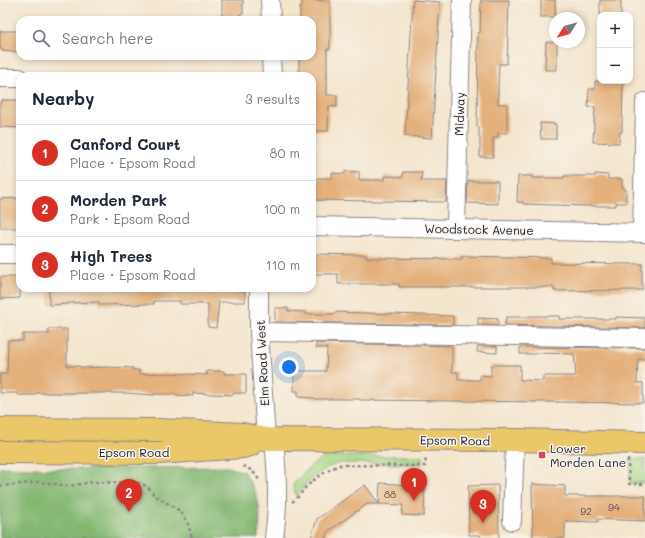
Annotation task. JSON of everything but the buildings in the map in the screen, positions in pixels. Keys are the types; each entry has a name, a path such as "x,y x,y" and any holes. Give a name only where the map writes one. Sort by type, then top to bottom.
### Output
{"highway":[{"name":"Epsom Road","path":"0,429 159,430 242,434 270,439 515,440 637,449"},
{"name":"Epsom Road","path":"0,452 159,453 242,447 270,439"}],"street":[{"path":"270,0 271,16"},
{"name":"Midway","path":"456,228 462,0"},
{"path":"271,60 272,72"},
{"path":"0,78 16,78"},
{"path":"644,233 645,102"},
{"name":"Woodstock Avenue","path":"316,226 644,233"},
{"path":"0,254 16,254"},
{"name":"Elm Road West","path":"258,292 259,332 270,439"},
{"path":"259,332 645,338"},
{"path":"270,439 278,490 274,538"},
{"path":"512,521 515,440"}],"path":[{"path":"637,449 629,484 645,484"},
{"path":"292,502 314,480 331,468 340,465 424,466 427,453"},
{"path":"241,465 254,473 260,481 262,488"},
{"path":"0,486 39,482 69,486 92,482 138,483 147,486 154,494 180,512 187,520 192,538"}],"green space":[{"path":"326,456 422,456 422,464 340,463 327,468 315,476 296,496 293,485 308,469"},
{"path":"630,459 645,459 645,483 630,483"},
{"path":"0,467 60,469 228,467 244,472 257,496 260,511 258,538 0,538"}],"place":[{"name":"Lower Morden Lane","path":"542,455"},
{"name":"Canford Court","path":"414,501"},
{"name":"Morden Park","path":"129,512"},
{"name":"High Trees","path":"483,523"}]}
